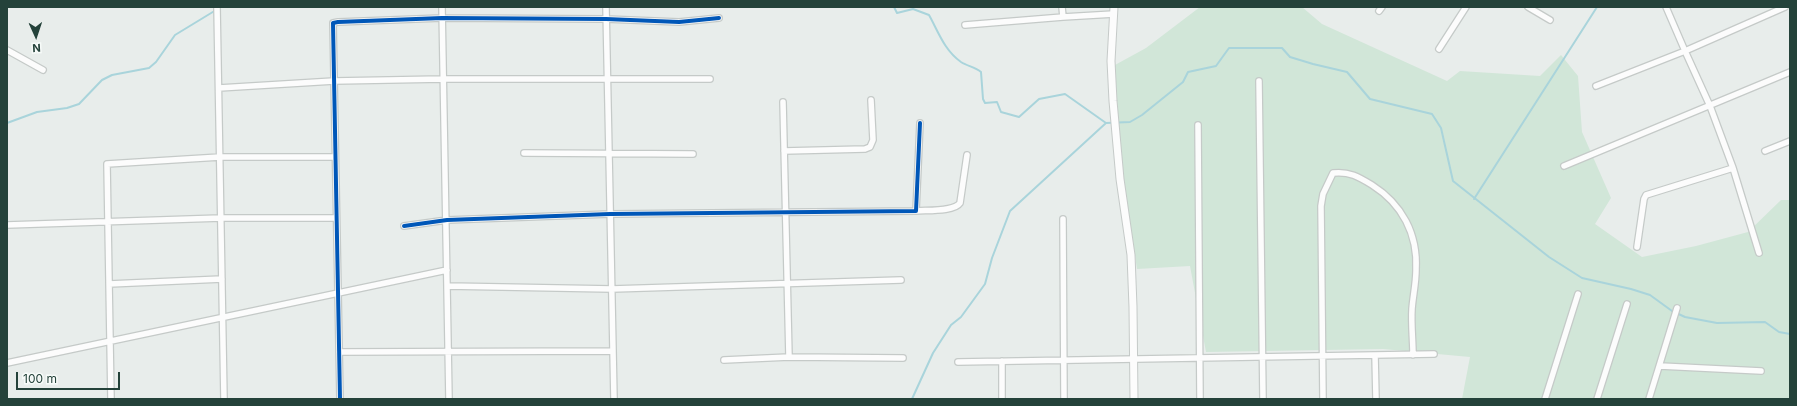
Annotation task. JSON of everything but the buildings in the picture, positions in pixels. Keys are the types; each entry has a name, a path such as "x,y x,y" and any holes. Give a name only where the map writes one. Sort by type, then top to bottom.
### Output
{"street":[{"path":"217,7 224,399"},
{"path":"442,7 449,399"},
{"path":"606,7 614,399"},
{"path":"1062,7 1063,16"},
{"path":"1439,49 1466,7"},
{"path":"1528,7 1550,20"},
{"path":"1666,7 1710,106 1733,168 1760,253"},
{"path":"1596,86 1685,51 1776,9 1785,7"},
{"path":"965,25 1114,10 1112,101 1130,255 1134,399"},
{"path":"340,399 333,23 442,18 606,19 679,22 719,18"},
{"path":"7,50 43,70"},
{"path":"1564,166 1790,72"},
{"path":"219,88 334,81 443,79 710,79"},
{"path":"1259,81 1263,399"},
{"path":"784,151 865,149 870,147 873,140 871,100"},
{"path":"783,102 789,356"},
{"path":"916,211 920,123"},
{"path":"1198,124 1200,399"},
{"path":"1765,150 1790,141"},
{"path":"524,153 693,154"},
{"path":"404,226 447,220 610,214 916,211 951,209 958,206 960,203 966,155"},
{"path":"111,399 107,164 220,157 335,157"},
{"path":"1636,247 1644,199 1646,195 1733,168"},
{"path":"1323,399 1321,206 1323,194 1333,173 1344,171 1356,175 1381,191 1399,209 1410,227 1415,241 1416,256 1412,310 1413,355"},
{"path":"7,225 221,218 336,218"},
{"path":"1063,219 1064,399"},
{"path":"7,363 447,270"},
{"path":"109,284 222,279"},
{"path":"447,286 612,289 901,280"},
{"path":"1544,399 1578,294"},
{"path":"1597,399 1627,304"},
{"path":"1649,399 1677,308"},
{"path":"339,352 613,351"},
{"path":"958,362 1434,354"},
{"path":"1375,355 1376,399"},
{"path":"724,360 789,356 903,358"},
{"path":"1002,361 1002,399"},
{"path":"1660,366 1761,371"}],"green space":[{"path":"1200,7 1302,7 1322,24 1447,81 1460,71 1540,76 1561,55 1578,76 1582,132 1611,198 1595,224 1642,257 1696,246 1748,232 1781,200 1790,200 1790,399 1462,399 1470,357 1383,349 1206,352 1190,266 1137,269 1120,154 1115,65 1146,48"}],"waterway":[{"path":"7,123 37,112 67,108 79,104 102,80 112,75 149,68 156,62 175,35 221,7"},
{"path":"894,7 897,13 913,9 929,15 950,52 961,62 981,72 983,99 985,103 997,102 1001,112 1019,117 1039,99 1065,94 1106,123 1130,122 1142,115 1183,82 1188,72 1216,66 1229,48 1282,48 1290,57 1347,72 1370,99 1432,114 1441,128 1453,181 1549,257 1582,278 1631,289 1650,295 1672,311 1685,317 1717,323 1765,322 1779,332 1790,334"},
{"path":"1474,199 1597,7"},
{"path":"912,399 933,353 951,325 961,317 985,284 992,258 1010,211 1106,123"}],"cycle path":[{"path":"340,399 333,23 442,18 606,19 679,22 719,18"},
{"path":"404,226 447,220 610,214 916,211 920,123"}]}
